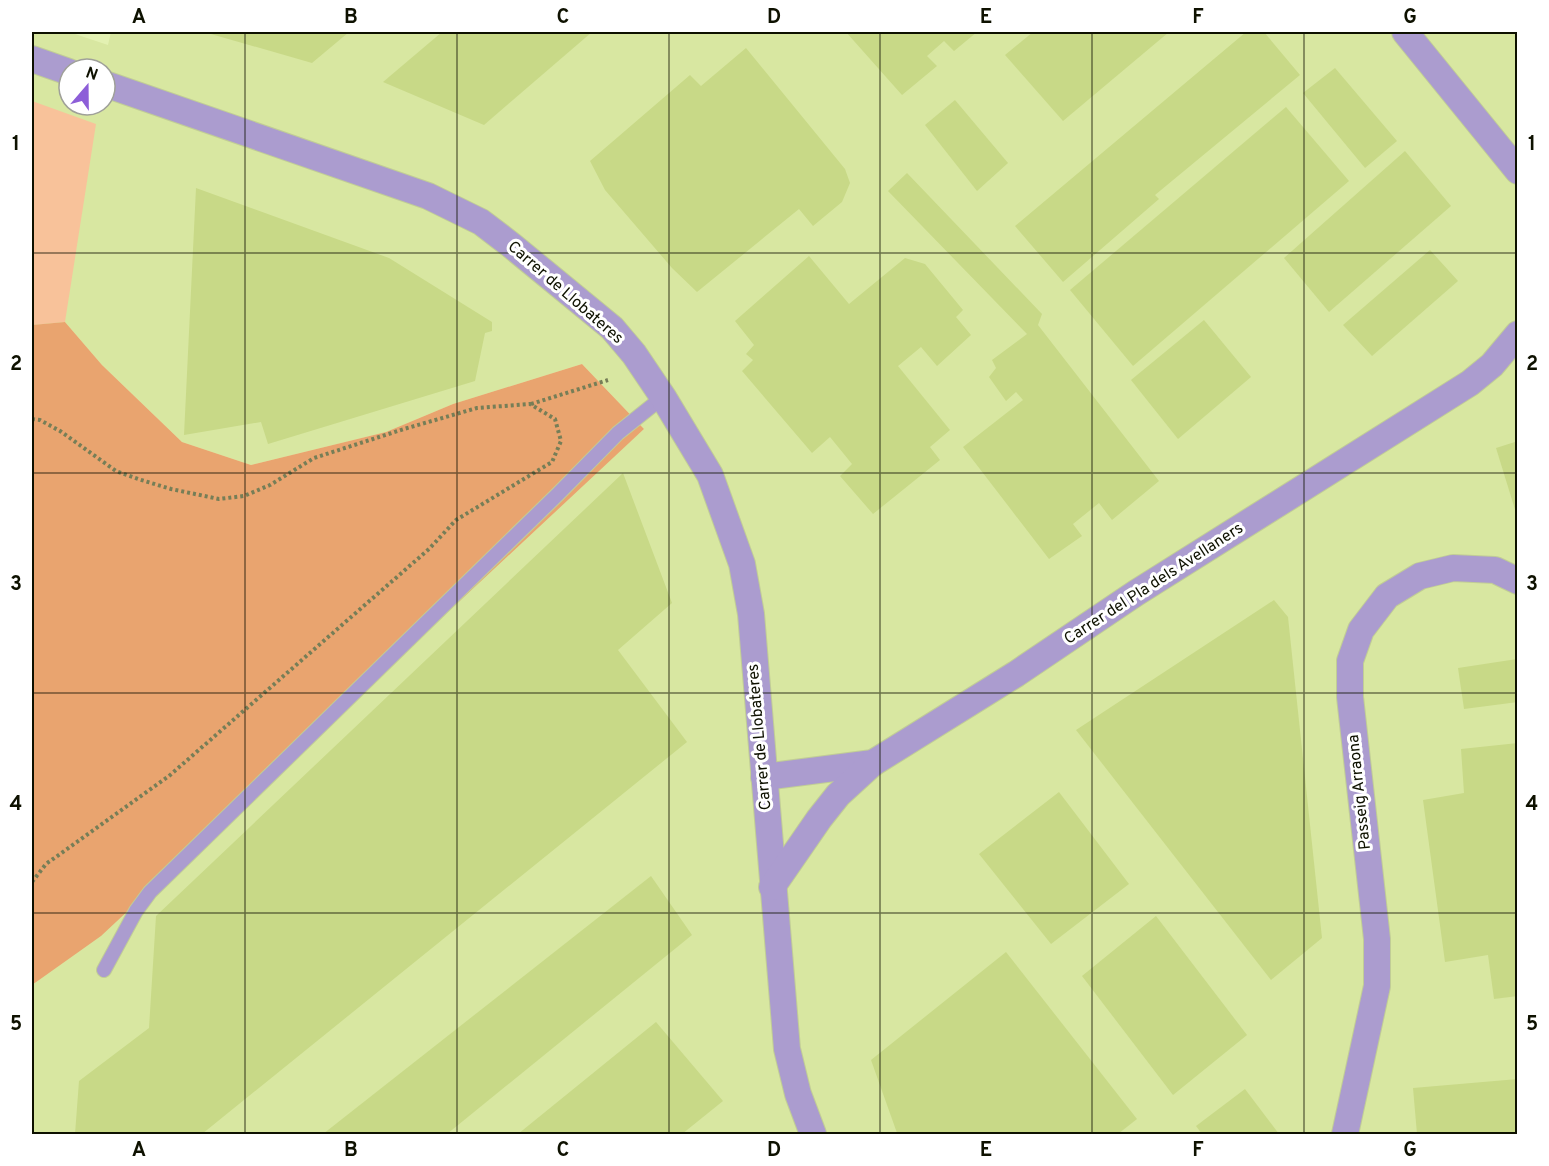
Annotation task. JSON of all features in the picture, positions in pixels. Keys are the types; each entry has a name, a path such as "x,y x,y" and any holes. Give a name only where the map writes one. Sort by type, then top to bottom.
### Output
{"street":[{"path":"1405,32 1518,171"},
{"path":"32,59 57,68"},
{"name":"Carrer de Llobateres","path":"117,88 428,196 481,222 612,328 634,354 663,397 710,475 742,564 751,614 787,1049 798,1094 813,1134"},
{"name":"Carrer del Pla dels Avellaners","path":"764,777 873,762 1016,674 1136,593 1470,383 1492,365 1518,334"},
{"name":"Passeig Arraona","path":"1345,1134 1377,986 1377,939 1350,697 1350,661 1360,630 1387,596 1420,576 1453,568 1496,570 1518,581"},
{"path":"772,887 801,843 832,803 873,762"}],"lane":[{"path":"104,970 136,911 150,892 618,433 663,397"}],"path":[{"path":"32,419 40,420 60,431 116,471 171,489 219,499 244,496 270,485 314,458 404,429 477,408 530,404 608,380"},
{"path":"32,882 46,864 169,776 429,549 456,520 552,462 561,441 555,420 530,404"}],"shaded area":[{"path":"32,32 69,32 108,45 111,32 1517,32 1517,1134 32,1134 32,986 644,429 582,364 453,404 386,432 251,465 182,442 102,365 65,322 32,325"},
{"path":"32,101 57,110 57,117 77,117 96,124 65,322 32,325"},
{"path":"65,322 102,365 182,442 251,465 386,432 453,404 582,364 644,429 101,936 32,985 32,325"}],"building":[{"path":"204,32 349,32 312,63"},
{"path":"442,32 592,32 484,125 383,82"},
{"path":"846,32 977,32 954,51 944,41 927,56 937,66 902,95"},
{"path":"1033,32 1169,32 1063,121 1005,55"},
{"path":"1246,32 1264,32 1300,75 1155,195 1159,199 1063,282 1015,226"},
{"path":"746,48 845,169 850,183 842,202 813,226 799,209 697,292 672,268 605,190 590,161 690,75 701,86"},
{"path":"1335,68 1397,141 1365,168 1303,93"},
{"path":"955,100 1008,163 977,191 925,125"},
{"path":"1286,107 1349,181 1133,366 1070,290"},
{"path":"1405,151 1451,206 1329,312 1284,258"},
{"path":"907,173 1042,314 1038,325 1159,481 1112,520 1099,503 1073,524 1082,536 1049,559 963,447 1023,400 1016,392 1006,401 989,377 996,368 992,360 1027,334 888,191"},
{"path":"196,188 389,258 492,322 492,331 485,333 475,381 268,444 261,422 184,435"},
{"path":"1430,250 1458,281 1372,356 1343,325"},
{"path":"809,256 849,304 905,258 925,264 963,310 956,317 971,335 937,366 921,347 898,366 950,430 930,447 940,460 873,514 840,476 852,464 830,437 812,453 742,371 753,360 746,354 754,345 735,321"},
{"path":"1204,320 1251,377 1178,439 1131,380"},
{"path":"1518,441 1518,516 1517,516 1496,448"},
{"path":"623,473 672,603 618,650 687,742 202,1134 75,1134 79,1081 149,1028 156,916"},
{"path":"1274,600 1288,617 1322,938 1271,980 1076,730"},
{"path":"1517,659 1518,702 1464,709 1458,668"},
{"path":"1518,743 1518,996 1494,999 1488,955 1445,962 1423,800 1464,793 1461,749"},
{"path":"1059,792 1129,884 1051,944 979,854"},
{"path":"651,876 692,935 447,1134 323,1134"},
{"path":"1156,916 1247,1035 1173,1095 1082,976"},
{"path":"1006,952 1137,1119 1118,1134 897,1133 871,1060"},
{"path":"656,1022 723,1101 682,1134 518,1134"},
{"path":"1518,1079 1518,1134 1417,1134 1413,1088"},
{"path":"1245,1089 1279,1134 1202,1134 1196,1126"}]}
